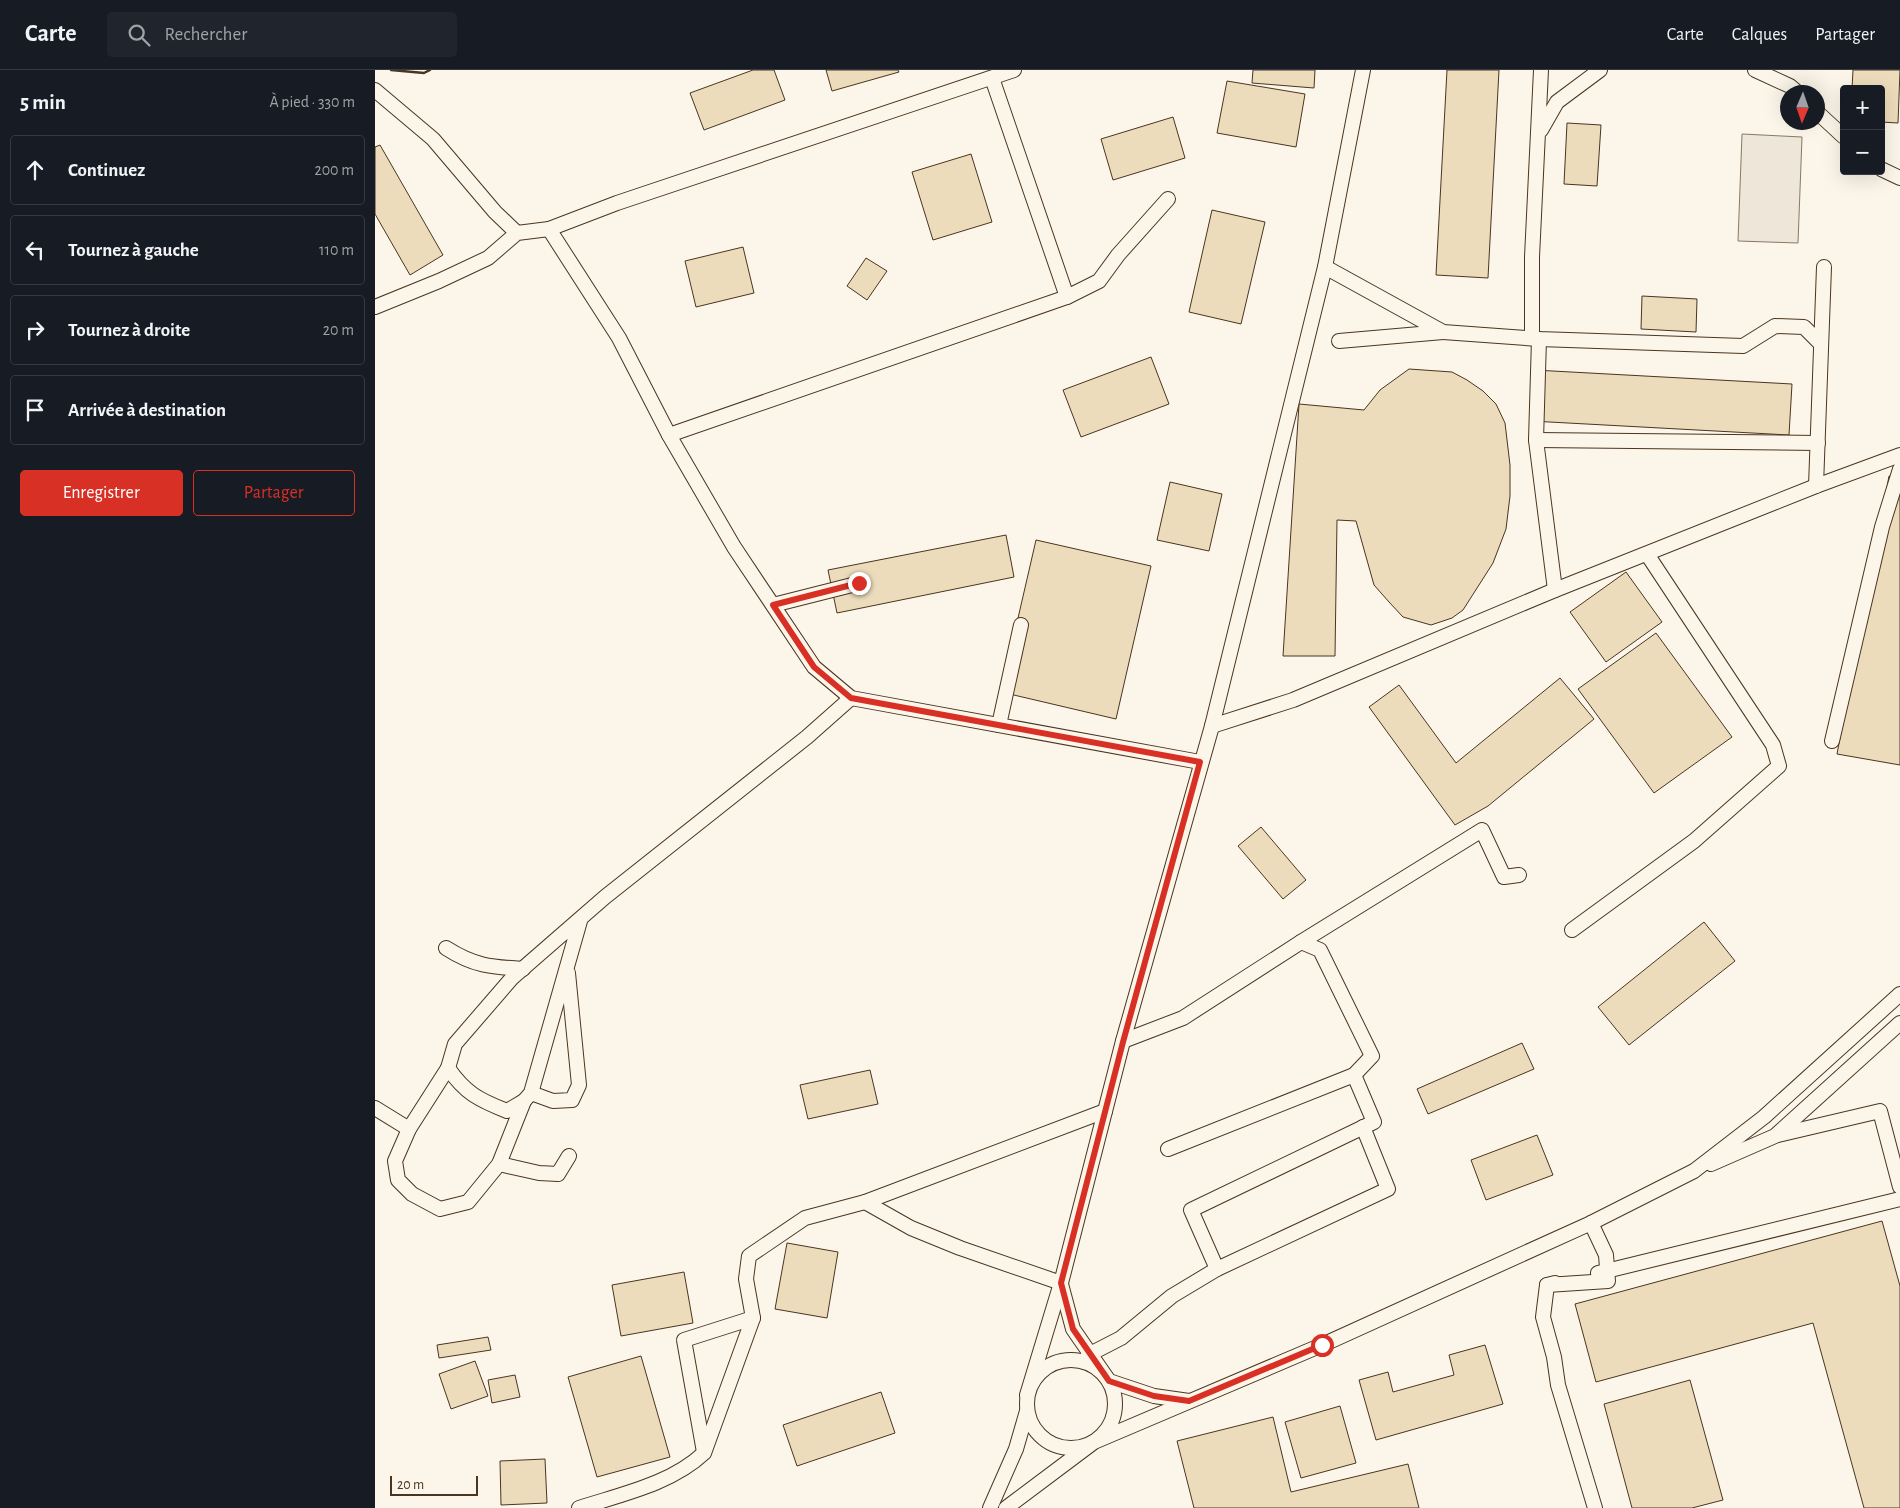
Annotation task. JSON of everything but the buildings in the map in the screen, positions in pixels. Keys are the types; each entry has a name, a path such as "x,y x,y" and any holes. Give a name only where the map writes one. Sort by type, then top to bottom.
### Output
{"lane":[{"path":"375,306 439,282 488,258 517,233 549,229 617,203 1014,70"},
{"path":"990,1508 1016,1449 1027,1410 1027,1395 1061,1283 1123,1042 1200,762 1212,726 1325,267 1363,70"},
{"path":"1541,70 1532,257 1536,440 1555,590"},
{"path":"1539,135 1557,102 1601,70"},
{"path":"1755,70 1788,85"},
{"path":"992,78 1067,297"},
{"path":"375,90 433,139 495,212 517,233"},
{"path":"1825,119 1840,133"},
{"path":"1885,171 1900,178"},
{"path":"669,436 1067,297 1099,281 1118,255 1168,199"},
{"path":"549,229 619,338 669,436 734,547 814,667 851,698 1200,762"},
{"path":"1325,267 1443,332"},
{"path":"1816,486 1824,267"},
{"path":"1339,340 1443,332 1535,338 1743,346 1775,326 1805,327 1821,344"},
{"path":"1536,440 1818,443"},
{"path":"1212,726 1293,700 1555,590 1816,486 1900,455"},
{"path":"1831,741 1882,527 1900,469"},
{"path":"1572,930 1694,841 1779,766 1773,745 1647,554"},
{"path":"773,605 859,583"},
{"path":"999,725 1021,625"},
{"path":"580,921 527,1097 499,1164 468,1202 440,1209 411,1194 398,1180 395,1161 409,1129 447,1068 455,1044 511,978 613,891 807,737 851,698"},
{"path":"1123,1042 1183,1018 1481,830 1504,877 1519,875"},
{"path":"1168,1149 1354,1075 1372,1056 1320,950 1301,942"},
{"path":"446,948 465,960 492,967 523,969"},
{"path":"447,1068 459,1084 479,1100 507,1111 527,1097 553,1101 572,1100 579,1085 568,965"},
{"path":"1027,1410 1033,1427 1041,1437 1054,1445 1066,1448 1081,1447 1322,1345 1591,1223 1694,1170 1764,1117 1900,994"},
{"path":"1775,1136 1900,1023"},
{"path":"1217,1269 1191,1210 1374,1122 1354,1075"},
{"path":"375,1108 409,1129"},
{"path":"579,1508 636,1490 689,1468 704,1453 753,1318 746,1278 749,1256 805,1218 865,1202 1105,1111"},
{"path":"1681,1177 1775,1136 1879,1111 1900,1187"},
{"path":"1088,1354 1121,1338 1172,1296 1217,1269 1388,1189 1363,1127"},
{"path":"499,1164 539,1173 558,1174 569,1156"},
{"path":"1547,1285 1900,1199"},
{"path":"865,1202 911,1228 961,1248 1061,1283"},
{"path":"1547,1285 1608,1281 1606,1255 1591,1223"},
{"path":"1006,1508 1094,1442 1105,1432 1114,1414 1115,1399 1109,1381 1088,1354 1073,1329 1061,1283"},
{"path":"1547,1285 1543,1316 1554,1357 1558,1385 1595,1508"},
{"path":"704,1453 684,1340 753,1318"},
{"path":"1027,1395 1038,1374 1047,1366 1061,1360 1073,1359 1097,1367 1109,1381 1154,1396 1189,1401"}],"shaded area":[{"path":"1742,134 1802,137 1798,243 1738,241"}],"wall":[{"path":"391,70 424,73 430,70"}],"route":[{"path":"859,583 773,605 814,667 851,698 1200,762 1123,1042 1061,1283 1073,1329 1088,1354 1109,1381 1154,1396 1189,1401 1322,1345"}]}
